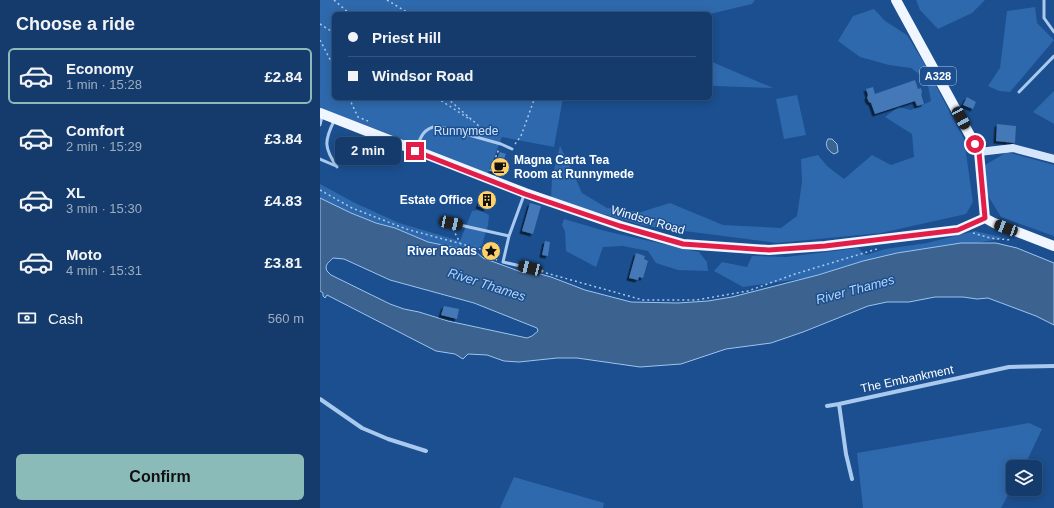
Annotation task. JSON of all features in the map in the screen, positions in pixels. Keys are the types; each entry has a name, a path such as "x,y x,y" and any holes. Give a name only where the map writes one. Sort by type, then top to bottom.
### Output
{"main road":[{"name":"A328","path":"896,0 979,152 985,218"},
{"name":"Windsor Road","path":"322,114 525,194 620,226 683,244 769,250 875,241 958,230 985,218"},
{"path":"979,152 1013,148 1054,159"},
{"path":"985,218 994,223 1054,246"}],"street":[{"name":"The Embankment","path":"827,406 1009,367 1054,366"},
{"path":"320,399 362,428 388,439 426,451"},
{"path":"839,404 846,454 852,479"}],"lane":[{"path":"1044,0 1044,18 1054,32"},
{"path":"1019,92 1054,56"},
{"path":"320,124 322,114"},
{"path":"320,159 337,167 326,143 327,136 334,119"},
{"path":"415,151 422,134 428,128 437,126 497,142 512,149"},
{"path":"525,194 509,236 503,262 542,271"},
{"path":"451,223 509,236"}],"path":[{"path":"334,0 348,12"},
{"path":"387,0 407,12"},
{"path":"320,24 332,32"},
{"path":"320,40 332,63"},
{"path":"350,100 358,116 371,123"},
{"path":"440,100 476,123"},
{"path":"449,100 497,142"},
{"path":"512,149 521,136 534,100"},
{"path":"487,179 501,144"},
{"path":"320,190 352,208 406,228 484,250 497,261 503,262"},
{"path":"451,223 460,243"},
{"path":"969,232 990,238 1014,240"},
{"path":"542,271 643,300 696,300 748,291 795,274 883,248"}],"green space":[{"name":"Runnymede","path":"320,0 755,0 752,4 712,14 712,12 332,12 332,100 563,100 554,147 502,137 487,175 320,109"},
{"path":"916,0 985,0 972,13 938,29 920,10"},
{"path":"1035,7 1037,23 1054,40 1010,92 999,91 988,86 1000,68 1007,11"},
{"path":"874,9 885,21 907,35 924,63 964,139 973,202 966,214 881,233 777,243 645,226 551,199 552,178 560,146 582,193 607,208 641,212 670,203 723,225 781,228 797,216 802,182 801,159 818,155 827,166 844,179 872,155 891,165 914,157 912,134 885,117 898,107 911,110 931,101 927,80 911,68 889,65 860,57 838,41 853,16"},
{"path":"712,62 773,88 712,85"},
{"path":"1054,91 1054,124 1033,112"},
{"path":"797,95 806,135 784,139 776,99"},
{"path":"1007,152 1054,165 1054,236 1001,217 987,194 985,165"},
{"path":"320,184 355,203 399,223 460,241 472,211 481,211 489,215 488,225 482,245 473,252 439,245 356,215 320,198"},
{"path":"564,219 605,231 699,252 707,262 708,271 678,270 656,263 648,251 623,246 603,247 596,267 566,251 565,231 562,225"},
{"path":"975,231 1001,237 1001,239 863,261 807,278 743,287 714,271 722,262 747,267 752,256 786,257 858,248 866,255 885,249 927,243"},
{"path":"1029,423 1042,429 1027,460 1006,460 1006,496 1008,496 1001,508 863,508 857,453"},
{"path":"514,477 604,503 603,508 500,508"}],"water":[{"path":"828,139 832,139 837,144 838,152 834,154 828,150 826,143"},
{"name":"River Thames","path":"320,198 351,213 376,223 395,228 428,242 476,252 483,258 524,273 526,270 551,277 585,290 631,302 678,303 708,301 732,297 897,253 961,243 996,243 1017,248 1054,263 1054,325 1036,316 988,298 977,299 963,297 935,297 909,302 887,302 868,306 771,343 726,349 681,364 640,367 577,358 557,358 519,362 504,361 487,355 468,354 463,359 455,354 436,351 327,295 325,298 323,293 320,291","holes":["333,258 344,259 390,280 474,303 537,328 538,331 527,338 448,321 390,304 331,275 327,271 327,265"]}],"building":[{"path":"915,80 918,89 921,88 924,104 917,106 915,101 875,114 871,103 867,98 868,95 866,89 873,87 875,94"},
{"path":"967,97 976,102 973,109 963,105"},
{"path":"997,124 1016,126 1015,143 996,141"},
{"name":"Magna Carta Tea Room at Runnymede","path":"500,152 506,154 503,161 508,163 503,175 492,170"},
{"name":"Estate Office","path":"485,190 496,195 492,206 488,205 486,209 478,206"},
{"path":"530,203 541,206 533,234 522,231"},
{"path":"545,241 550,242 548,256 542,255"},
{"path":"636,253 645,256 644,259 648,261 643,278 639,277 638,280 629,278"},
{"path":"444,306 459,309 457,319 441,315"}],"place":[{"name":"Magna Carta Tea Room at Runnymede","path":"500,167"},
{"name":"Estate Office","path":"487,200"},
{"name":"River Roads","path":"491,251"}],"route":[{"path":"415,151 525,194 620,226 683,244 769,250 825,246 958,230 985,218 979,152 975,144"}]}
